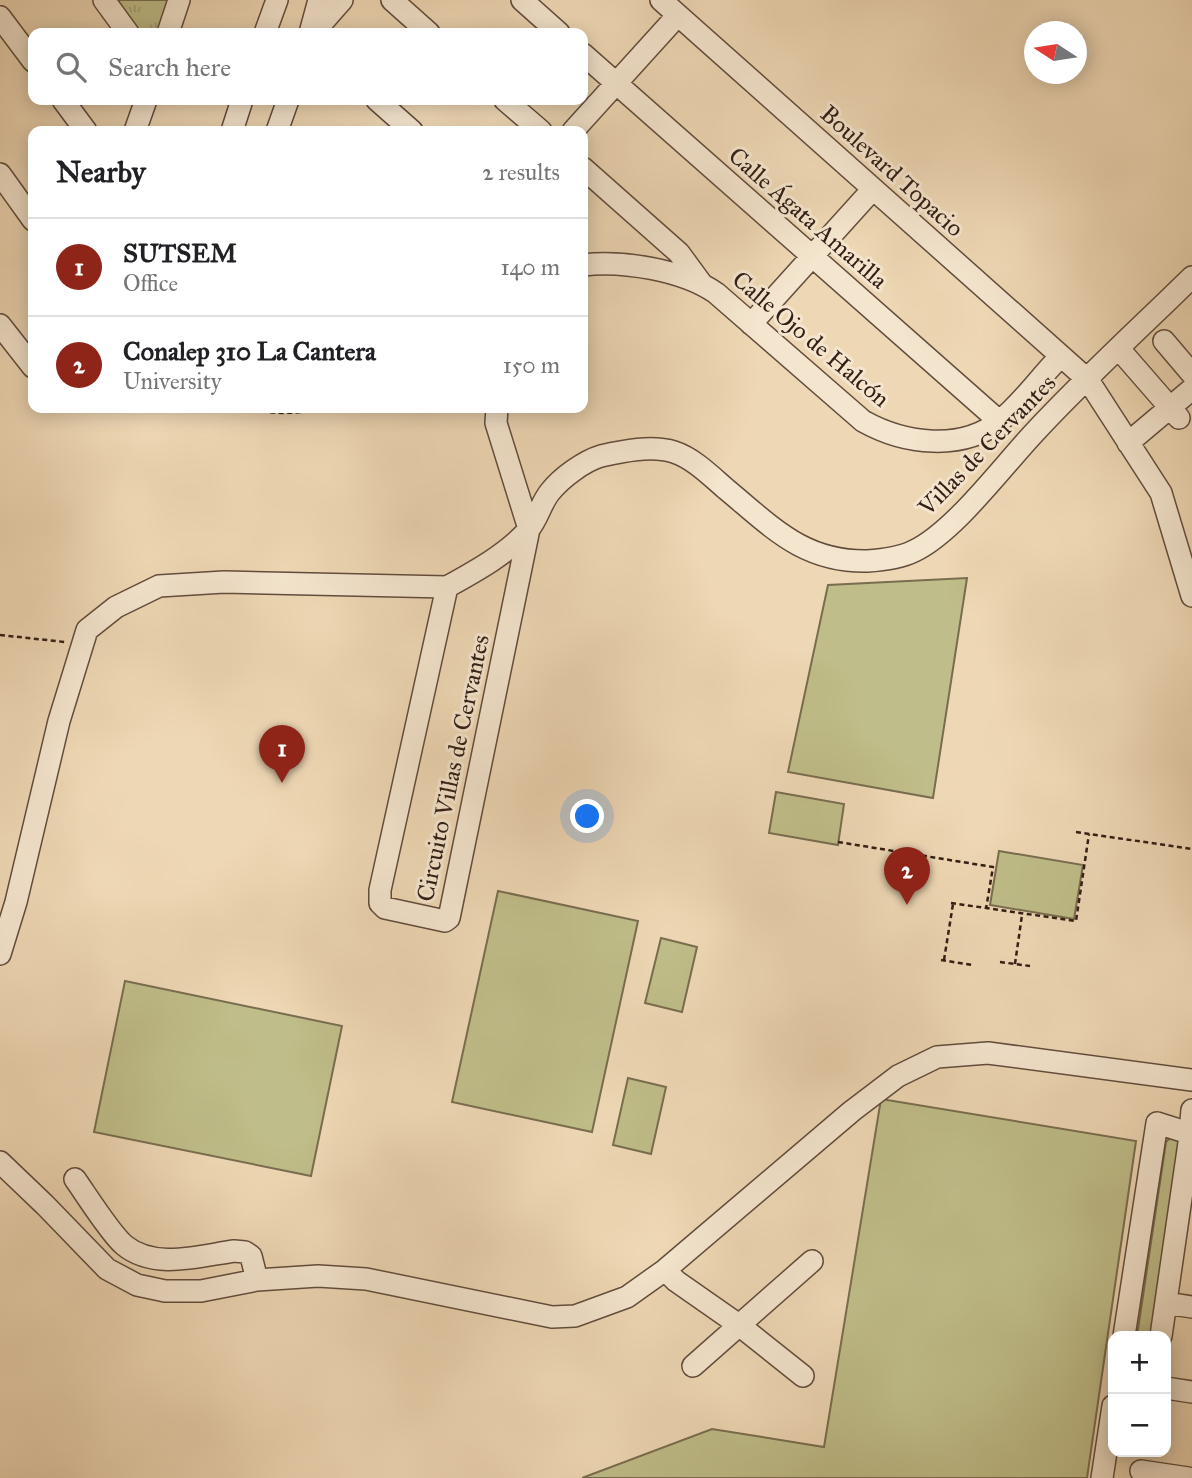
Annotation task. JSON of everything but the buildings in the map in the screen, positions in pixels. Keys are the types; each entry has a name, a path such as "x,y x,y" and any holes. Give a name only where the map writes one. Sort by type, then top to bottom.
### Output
{"street":[{"path":"104,0 124,28"},
{"path":"170,28 179,0"},
{"path":"267,28 277,0"},
{"path":"313,28 318,0"},
{"path":"317,28 342,0"},
{"path":"392,0 423,28"},
{"path":"522,0 553,28"},
{"name":"Boulevard Topacio","path":"661,0 1088,380 1161,494 1192,596"},
{"path":"578,126 678,15"},
{"path":"0,17 28,54"},
{"name":"Calle Ágata Amarilla","path":"588,58 999,421"},
{"path":"67,105 82,126"},
{"path":"137,126 144,105"},
{"path":"234,126 240,105"},
{"path":"383,105 406,126"},
{"path":"511,105 535,126"},
{"path":"588,172 679,253 701,283"},
{"path":"0,174 28,213"},
{"path":"751,324 873,189"},
{"name":"Calle Ojo de Halcón","path":"588,265 624,266 701,283 863,421 882,432 913,441 939,441 978,432 999,421 1060,357"},
{"name":"Villas de Cervantes","path":"447,587 479,570 529,529 550,492 582,466 598,457 644,449 675,452 698,466 780,533 808,550 832,559 848,561 879,560 914,551 943,532 1036,430 1192,277"},
{"path":"0,325 28,361"},
{"path":"1164,341 1192,374"},
{"path":"1119,349 1180,411"},
{"path":"1132,449 1180,411 1192,389"},
{"path":"497,413 496,423 529,529"},
{"name":"Circuito Villas de Cervantes","path":"447,587 380,890 380,903 384,908 445,921 449,918 529,529"},
{"path":"0,954 10,885 87,630 117,607 159,586 224,582 447,587"},
{"path":"0,1162 107,1269 137,1285 165,1291 201,1291 257,1280 318,1276 366,1279 552,1317 575,1316 627,1297 665,1270 852,1111 898,1076 937,1057 988,1053 1192,1080"},
{"path":"1162,1331 1185,1219 1192,1110"},
{"path":"1125,1331 1157,1123 1191,1134"},
{"path":"75,1179 122,1244 141,1256 167,1260 234,1251 245,1252 251,1256 257,1280"},
{"path":"693,1366 812,1261"},
{"path":"665,1270 803,1376"},
{"path":"1166,1303 1192,1307"},
{"path":"1171,1389 1192,1392"},
{"path":"1102,1478 1108,1439"},
{"path":"1141,1467 1188,1478"}],"path":[{"path":"0,635 83,643"},
{"path":"1076,832 1192,849"},
{"path":"972,964 943,960 952,903 1076,921 1089,834"},
{"path":"838,842 993,867 986,909"},
{"path":"1015,964 1022,914"},
{"path":"1000,962 1030,966"}],"green space":[{"path":"113,0 172,0 163,28 134,28"},
{"path":"967,578 933,798 788,772 828,585"},
{"path":"776,792 844,804 838,845 769,833"},
{"path":"999,851 1083,865 1074,919 990,905"},
{"path":"498,891 638,921 592,1132 452,1102"},
{"path":"661,938 697,947 682,1012 645,1003"},
{"path":"125,981 342,1026 311,1176 94,1132"},
{"path":"628,1078 666,1087 651,1154 613,1145"},
{"path":"881,1099 1136,1141 1087,1478 582,1478 712,1429 824,1447"},
{"path":"1170,1138 1180,1138 1155,1331 1138,1331 1166,1142"}],"place":[{"name":"SUTSEM","path":"282,783"},
{"name":"Conalep 310 La Cantera","path":"907,905"}]}
